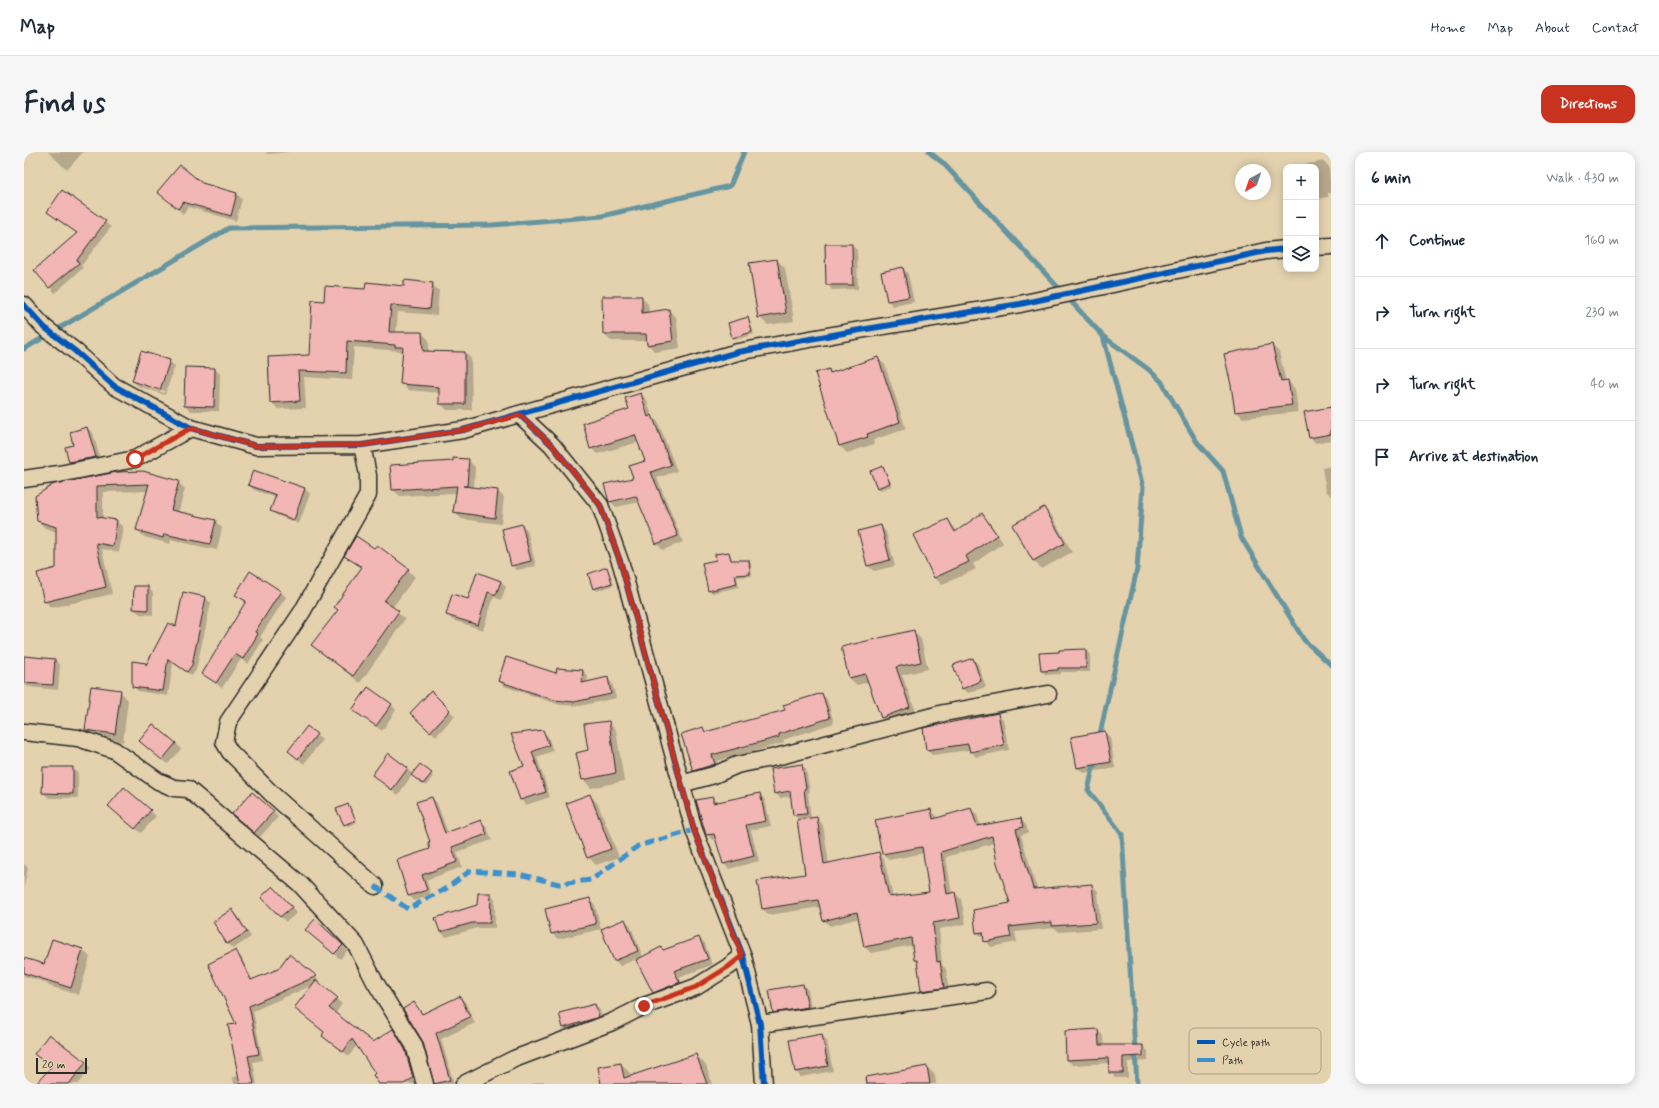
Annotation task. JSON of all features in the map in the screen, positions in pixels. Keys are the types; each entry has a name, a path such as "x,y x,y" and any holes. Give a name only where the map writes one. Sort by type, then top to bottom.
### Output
{"street":[{"path":"1319,247 1331,246"},
{"path":"24,305 44,326 114,386 191,428 256,446 362,445 463,430 738,352 860,330 1020,304 1266,251 1283,249"},
{"path":"520,415 552,445 600,505 621,564 694,830 742,956 760,1024 764,1084"},
{"path":"24,479 59,474 135,459 191,428"},
{"path":"362,445 368,474 368,495 302,612 228,722 224,742 230,752 273,795 375,886"},
{"path":"681,784 714,775 737,765 776,757 944,712 1048,694"},
{"path":"24,732 78,738 114,750 158,781 174,788 188,789 300,884 356,945 375,982 414,1045 425,1084"},
{"path":"464,1084 514,1059 612,1022 644,1006 696,987 728,967 742,956"},
{"path":"760,1024 987,990"}],"building":[{"path":"180,165 202,183 237,193 231,216 183,202 178,209 157,192"},
{"path":"62,190 106,221 77,260 79,263 49,288 34,270 77,233 47,212"},
{"path":"825,244 852,244 853,285 826,285"},
{"path":"777,259 786,313 758,318 749,263"},
{"path":"903,267 909,297 887,301 881,272"},
{"path":"404,280 433,283 430,309 391,305 389,332 422,332 423,351 465,352 465,404 439,404 439,387 400,384 403,347 347,341 346,373 298,371 300,401 270,403 268,357 309,355 312,300 324,301 325,286 365,289 366,282 404,286"},
{"path":"602,296 642,296 642,313 669,309 673,341 647,345 646,334 603,334"},
{"path":"748,317 752,332 732,338 728,323"},
{"path":"1272,344 1281,381 1288,380 1292,405 1235,412 1224,354"},
{"path":"141,351 170,360 160,390 132,381"},
{"path":"878,357 900,422 867,434 868,437 839,446 815,373 829,369 830,373"},
{"path":"185,367 215,368 214,407 184,406"},
{"path":"641,393 648,417 652,415 671,465 651,472 678,536 656,544 636,496 609,502 604,484 633,478 629,466 645,461 635,435 590,449 583,423 629,409 625,398"},
{"path":"1331,407 1331,434 1309,438 1304,412"},
{"path":"87,427 96,457 69,462 65,447 73,445 70,432"},
{"path":"453,458 469,459 467,486 463,486 498,490 495,518 453,512 457,486 392,490 390,465 453,461"},
{"path":"883,466 890,483 877,488 870,471"},
{"path":"253,470 305,488 294,520 270,511 276,495 248,485"},
{"path":"143,471 179,481 171,510 216,520 210,544 164,534 163,538 136,530 149,484 97,486 97,517 117,520 113,546 96,543 106,587 44,602 37,573 56,568 56,527 37,521 35,496 54,484 117,472"},
{"path":"1044,507 1065,543 1033,561 1012,525"},
{"path":"982,513 997,535 966,556 969,562 934,578 913,535 948,519 955,532"},
{"path":"522,524 531,561 511,566 502,529"},
{"path":"881,525 890,560 867,566 858,531"},
{"path":"356,536 374,548 377,545 409,569 384,601 399,611 353,676 311,645 338,610 334,607 362,567 344,556"},
{"path":"729,552 731,560 749,560 750,574 735,575 737,584 708,591 702,563 716,560 715,554"},
{"path":"607,567 612,583 593,589 588,574"},
{"path":"250,571 281,591 255,632 258,634 243,659 235,654 216,683 202,674 246,601 235,595"},
{"path":"477,572 501,581 496,595 488,592 478,625 446,615 452,594 468,599"},
{"path":"134,586 148,586 148,610 133,609"},
{"path":"183,592 206,597 192,665 187,672 168,659 163,691 132,687 132,661 146,663 146,665 168,623 176,626"},
{"path":"914,630 921,662 896,667 910,707 881,718 865,674 849,678 841,647"},
{"path":"1086,649 1086,668 1058,668 1058,670 1041,671 1039,653 1059,652 1059,650"},
{"path":"24,656 55,659 53,685 24,683"},
{"path":"506,657 556,673 557,668 583,670 582,683 608,677 611,694 574,702 554,700 498,681"},
{"path":"973,658 981,681 962,689 953,665"},
{"path":"91,686 121,690 115,734 85,730"},
{"path":"368,687 392,704 376,726 352,710"},
{"path":"431,691 450,710 430,732 410,713"},
{"path":"822,693 830,718 779,734 779,737 712,755 715,764 693,771 681,734 703,727 705,732 785,710 783,705"},
{"path":"998,713 1004,745 970,752 968,744 926,750 923,728"},
{"path":"609,721 616,773 582,780 576,753 588,750 584,724"},
{"path":"153,724 176,743 162,760 139,741"},
{"path":"307,726 317,734 298,759 288,751"},
{"path":"543,730 549,745 532,752 546,792 520,800 510,771 524,766 511,734"},
{"path":"1105,731 1111,762 1077,768 1071,737"},
{"path":"388,753 408,768 392,790 372,775"},
{"path":"420,764 432,773 423,784 411,775"},
{"path":"802,764 806,788 804,789 807,814 793,815 790,791 774,794 770,769"},
{"path":"43,767 73,767 73,794 42,793"},
{"path":"124,787 151,810 135,829 108,806"},
{"path":"252,792 274,811 254,833 232,814"},
{"path":"760,793 766,821 746,825 754,856 723,864 714,834 706,835 696,800 713,797 713,803"},
{"path":"590,794 611,849 587,858 566,803"},
{"path":"432,797 445,833 481,820 487,834 452,847 457,862 422,875 427,890 408,896 397,860 430,849 428,842 430,842 416,802"},
{"path":"348,804 356,820 344,825 336,809"},
{"path":"971,808 977,826 1021,818 1023,827 1016,829 1033,889 1092,884 1096,923 1052,926 1052,922 1009,927 1011,937 984,942 983,932 976,933 973,910 1010,903 997,863 992,836 941,852 947,894 955,892 960,918 933,923 937,962 940,961 944,988 921,991 917,960 914,960 911,938 864,947 857,912 823,921 818,900 762,909 757,881 805,874 797,820 817,817 824,864 879,852 889,897 929,892 922,847 882,854 875,820 931,809 933,819"},
{"path":"273,886 292,907 280,917 261,897"},
{"path":"478,893 491,893 490,923 472,923 440,932 435,918 477,905"},
{"path":"590,898 596,924 551,934 545,909"},
{"path":"232,909 247,932 227,944 213,922"},
{"path":"315,919 343,945 334,954 305,930"},
{"path":"625,919 638,951 614,961 601,929"},
{"path":"699,937 708,959 674,971 680,982 653,993 636,960 661,947 663,950"},
{"path":"52,939 83,949 71,988 24,973 24,958 44,964"},
{"path":"236,950 251,980 278,969 289,954 317,976 249,1006 259,1054 248,1056 254,1084 240,1084 228,1025 236,1024 208,964"},
{"path":"316,980 338,998 329,1008 373,1042 393,1029 405,1049 413,1078 404,1084 379,1084 373,1075 375,1073 352,1039 343,1052 322,1036 324,1032 294,1008"},
{"path":"803,984 808,1007 773,1013 769,990"},
{"path":"460,996 470,1017 436,1033 450,1080 434,1084 423,1042 403,1009 414,1002 422,1014"},
{"path":"595,1004 599,1017 563,1028 559,1013"},
{"path":"1098,1029 1099,1045 1143,1045 1143,1056 1123,1057 1123,1073 1109,1073 1108,1058 1066,1060 1065,1031"},
{"path":"49,1034 86,1062 69,1084 36,1084 51,1067 34,1054"},
{"path":"822,1034 828,1066 795,1072 789,1040"},
{"path":"696,1054 707,1084 601,1084 598,1067 621,1063 624,1078"},
{"path":"927,1066 930,1084 867,1084 866,1077"}],"waterway":[{"path":"24,349 229,228 492,225 602,216 730,186 744,152"},
{"path":"929,152 943,163 1103,336 1143,487 1137,569 1099,738"},
{"path":"1104,337 1148,369 1161,381 1197,442 1223,471 1241,537 1304,640 1331,665"},
{"path":"1095,760 1088,790 1122,834 1137,1084"}],"marked path":[{"path":"375,886 408,909 447,888 470,871 519,874 559,884 591,880 638,846 694,830"}],"cycle path":[{"path":"24,305 44,327 75,351 114,386 191,428 256,446 362,445 463,430 738,352 860,330 1020,304 1266,251 1283,249"},
{"path":"520,415 552,445 600,505 621,564 694,830 743,956 760,1024 764,1084"}],"route":[{"path":"135,459 191,428 256,446 362,445 463,430 520,415 552,445 600,505 621,564 694,830 742,956 717,975 696,987 644,1006"}]}
